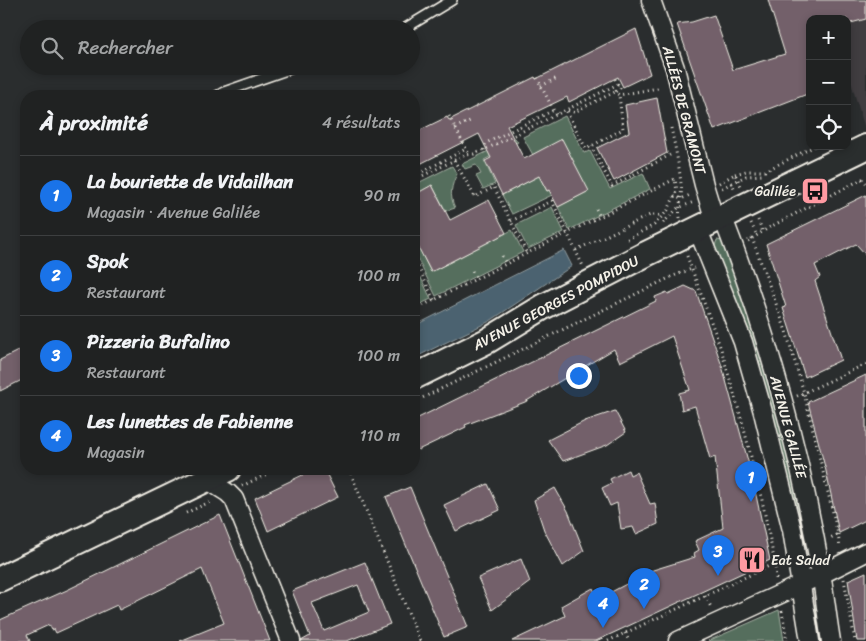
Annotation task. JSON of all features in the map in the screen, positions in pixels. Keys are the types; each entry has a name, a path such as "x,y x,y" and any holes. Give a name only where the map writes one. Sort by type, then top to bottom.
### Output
{"main road":[{"name":"AVENUE GEORGES POMPIDOU","path":"420,374 487,341 543,307 646,254 866,147"},
{"path":"0,579 216,475"}],"street":[{"name":"ALLÉES DE GRAMONT","path":"651,0 675,68 704,185 705,226"},
{"name":"AVENUE GALILÉE","path":"705,226 736,251 762,331 783,402 803,484 821,573 831,641"},
{"name":"AVENUE GALILÉE","path":"705,226 712,263 743,342 763,412 792,530 810,641"},
{"path":"206,480 228,493 234,499 291,641"},
{"path":"678,641 800,585 866,552"}],"lane":[{"path":"419,20 452,0"},
{"path":"230,90 272,75"}],"path":[{"path":"537,78 556,115"},
{"path":"541,86 558,78"},
{"path":"566,110 574,112 615,92 620,88 615,79"},
{"path":"420,177 454,160 484,150 618,84"},
{"path":"619,96 658,88"},
{"path":"566,110 586,149 623,129 619,96 615,92"},
{"path":"484,150 486,143 554,110"},
{"path":"449,116 469,154"},
{"path":"456,128 472,120"},
{"path":"671,125 681,184 681,198 678,208 705,226 687,257 721,349 742,421 762,500 775,564 776,581"},
{"path":"591,146 612,186 670,155"},
{"path":"420,173 466,149"},
{"path":"735,174 746,171 764,171 807,150"},
{"path":"454,160 474,197 494,187 527,254"},
{"path":"736,251 752,238 864,178 866,183"},
{"path":"420,307 675,179"},
{"path":"512,221 552,201 584,268"},
{"path":"596,209 600,217"},
{"path":"576,250 650,215 662,215"},
{"path":"752,238 786,331 804,393 838,534 855,641"},
{"path":"502,256 506,264"},
{"path":"420,399 692,268 712,263"},
{"path":"420,271 434,300"},
{"path":"472,271 476,279"},
{"path":"804,393 866,364"},
{"path":"228,493 265,475"},
{"path":"351,475 420,641"},
{"path":"823,541 838,534"},
{"path":"608,641 788,557"},
{"path":"782,608 787,641"},
{"path":"625,633 629,641"}],"shaded area":[{"path":"866,0 866,132 851,82 851,15"}],"green space":[{"path":"565,116 584,153 590,151 610,189 643,173 650,189 569,230 558,207 589,191 533,155 523,137"},
{"path":"515,138 518,142 484,160 495,184 483,189 476,176 481,174 476,165 465,169 462,164"},
{"path":"452,166 457,174 452,191 455,208 446,211 432,185 420,192 420,182"},
{"path":"539,176 547,191 550,190 552,195 512,214 502,195"},
{"path":"552,207 564,232 528,249 516,225"},
{"path":"512,230 523,252 436,296 420,264 420,251 431,272"},
{"path":"717,240 723,241 766,360 811,542 799,547 714,248"},
{"path":"420,278 431,299 420,304"},
{"path":"821,601 827,641 815,641 810,607"},
{"path":"779,610 784,641 708,641"}],"water":[{"path":"564,250 572,266 490,321 420,355 420,323"}],"building":[{"path":"768,0 866,0 866,19 851,23 851,15 806,15 806,95 714,130 677,24 692,22 714,15 733,70 785,54"},
{"path":"636,29 650,74 623,87 618,77 569,102 567,97 507,126 524,159 562,139 589,191 558,207 539,176 502,195 485,161 491,158 479,134 420,164 420,130 447,117 449,120 535,77 536,79"},
{"path":"657,98 667,153 614,181 597,148 629,132 625,105"},
{"path":"432,185 450,220 489,200 506,233 431,272 420,251 420,192"},
{"path":"866,195 866,255 856,244 815,265 820,277 815,281 841,360 805,377 783,308 786,307 766,244"},
{"path":"685,286 696,291 722,366 751,472 770,560 596,641 512,641 565,616 561,606 593,588 598,599 653,570 695,557 694,553 699,550 695,541 723,528 715,457 710,459 695,406 682,410 679,393 690,390 672,336 620,362 614,349 525,402 465,425 466,427 420,449 420,417 656,301 655,297 667,292 668,294"},
{"path":"20,350 20,381 0,391 0,360"},
{"path":"866,375 866,520 839,533 826,471 808,402"},
{"path":"615,411 626,432 607,445 563,461 548,440 585,421"},
{"path":"628,470 630,475 636,472 650,504 655,503 658,524 636,534 633,527 621,529 617,503 610,506 602,488 612,483 610,479"},
{"path":"303,475 327,475 338,497 268,531 255,498"},
{"path":"488,484 500,510 456,531 444,505"},
{"path":"410,487 468,627 444,637 386,497"},
{"path":"555,488 568,511 584,551 563,566 544,530 534,500"},
{"path":"220,515 270,641 180,641 224,623 202,569 119,610 117,605 56,633 49,625 27,635 30,641 0,641 0,620 67,590"},
{"path":"521,559 530,582 492,610 478,578"},
{"path":"365,562 390,624 347,641 301,641 310,636 292,591","holes":["358,585 369,612 324,631 312,603"]},
{"path":"866,572 866,641 857,641 848,580"}],"place":[{"name":"Galilée","path":"815,191"},
{"name":"La bouriette de Vidailhan","path":"751,502"},
{"name":"Eat Salad","path":"752,560"},
{"name":"Pizzeria Bufalino","path":"718,576"},
{"name":"Spok","path":"644,609"},
{"name":"Les lunettes de Fabienne","path":"603,628"}]}
